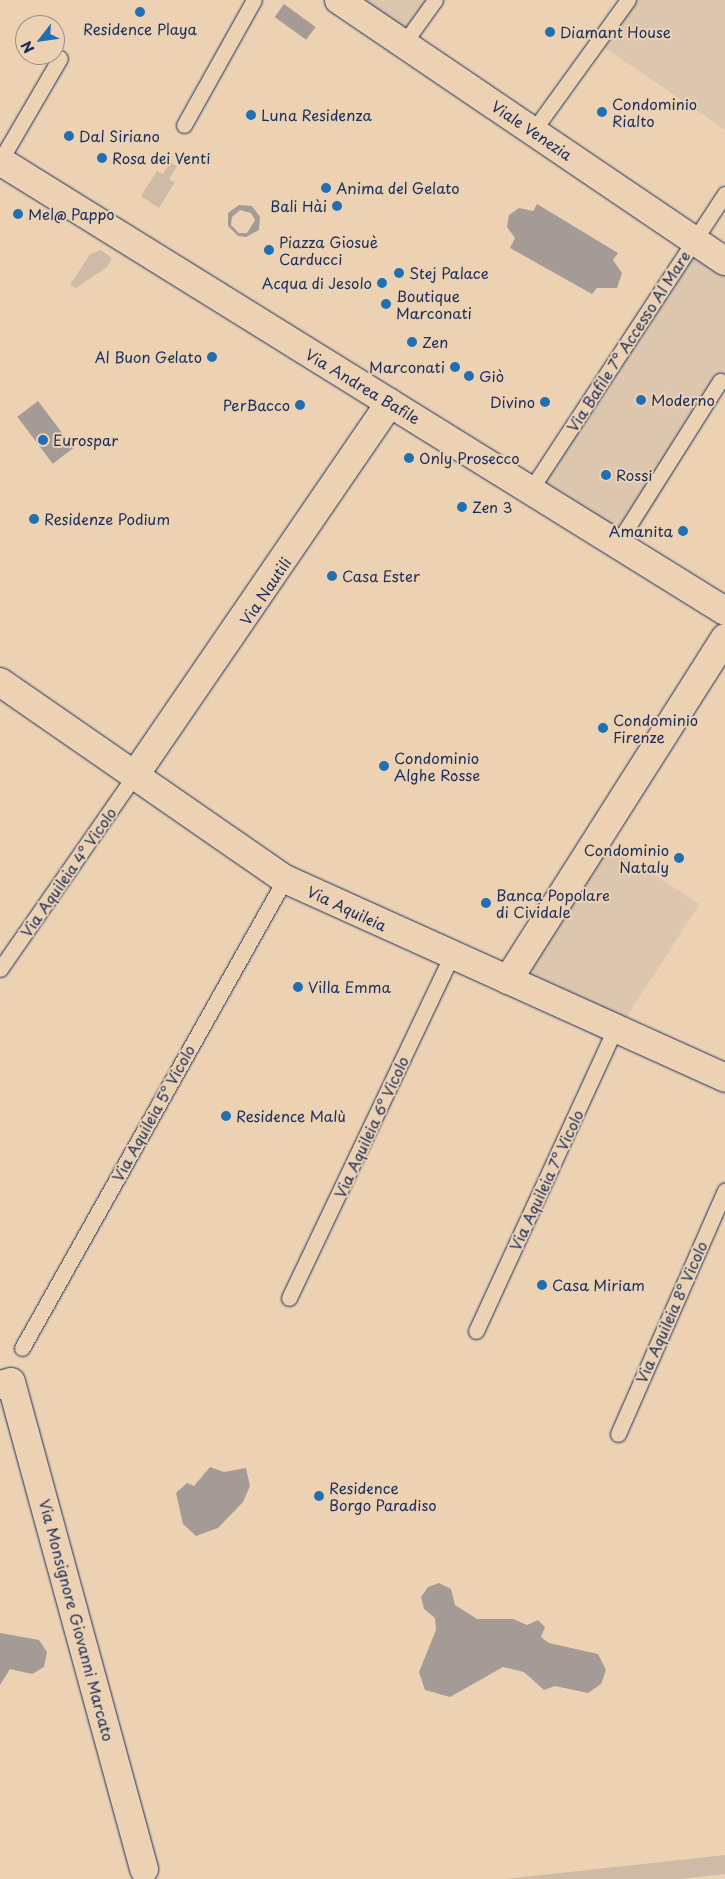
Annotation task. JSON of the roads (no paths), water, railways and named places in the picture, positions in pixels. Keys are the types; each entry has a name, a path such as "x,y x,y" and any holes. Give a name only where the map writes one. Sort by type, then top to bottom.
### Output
{"street":[{"name":"Viale Venezia","path":"339,0 725,261"},
{"name":"Via Andrea Bafile","path":"0,161 725,611"},
{"name":"Via Nautili","path":"135,775 390,403"},
{"path":"508,980 725,638"},
{"name":"Via Aquileia","path":"0,682 285,879 725,1078"},
{"name":"Via Monsignore Giovanni Marcato","path":"0,1385 10,1382 144,1869"}],"lane":[{"path":"184,125 254,0"},
{"path":"404,43 435,0"},
{"path":"533,131 628,0"},
{"path":"0,161 56,65"},
{"name":"Via Bafile 7° Accesso Al Mare","path":"531,489 725,194"},
{"path":"617,544 720,381"},
{"name":"Via Aquileia 4° Vicolo","path":"0,969 135,775"},
{"name":"Via Aquileia 5° Vicolo","path":"22,1348 285,879"},
{"name":"Via Aquileia 6° Vicolo","path":"290,1298 452,955"},
{"name":"Via Aquileia 7° Vicolo","path":"476,1331 615,1028"},
{"name":"Via Aquileia 8° Vicolo","path":"618,1434 725,1190"}],"place":[{"name":"Residence Playa","path":"140,12"},
{"name":"Diamant House","path":"550,32"},
{"name":"Condominio Rialto","path":"602,112"},
{"name":"Luna Residenza","path":"251,115"},
{"name":"Dal Siriano","path":"69,136"},
{"name":"Rosa dei Venti","path":"102,158"},
{"name":"Anima del Gelato","path":"326,188"},
{"name":"Bali Hài","path":"337,206"},
{"name":"Mel@ Pappo","path":"18,214"},
{"name":"Piazza Giosuè Carducci","path":"269,250"},
{"name":"Stej Palace","path":"399,273"},
{"name":"Acqua di Jesolo","path":"382,283"},
{"name":"Boutique Marconati","path":"386,304"},
{"name":"Zen","path":"412,342"},
{"name":"Al Buon Gelato","path":"212,357"},
{"name":"Marconati","path":"455,367"},
{"name":"Giò","path":"469,376"},
{"name":"Moderno","path":"641,400"},
{"name":"Divino","path":"545,402"},
{"name":"PerBacco","path":"300,405"},
{"name":"Eurospar","path":"43,440"},
{"name":"Only Prosecco","path":"409,458"},
{"name":"Rossi","path":"606,475"},
{"name":"Zen 3","path":"462,507"},
{"name":"Residenze Podium","path":"34,519"},
{"name":"Amanita","path":"683,531"},
{"name":"Casa Ester","path":"332,576"},
{"name":"Condominio Firenze","path":"603,728"},
{"name":"Condominio Alghe Rosse","path":"384,766"},
{"name":"Condominio Nataly","path":"679,858"},
{"name":"Banca Popolare di Cividale","path":"486,903"},
{"name":"Villa Emma","path":"298,987"},
{"name":"Residence Malù","path":"226,1116"},
{"name":"Casa Miriam","path":"542,1285"},
{"name":"Residence Borgo Paradiso","path":"319,1496"}]}
